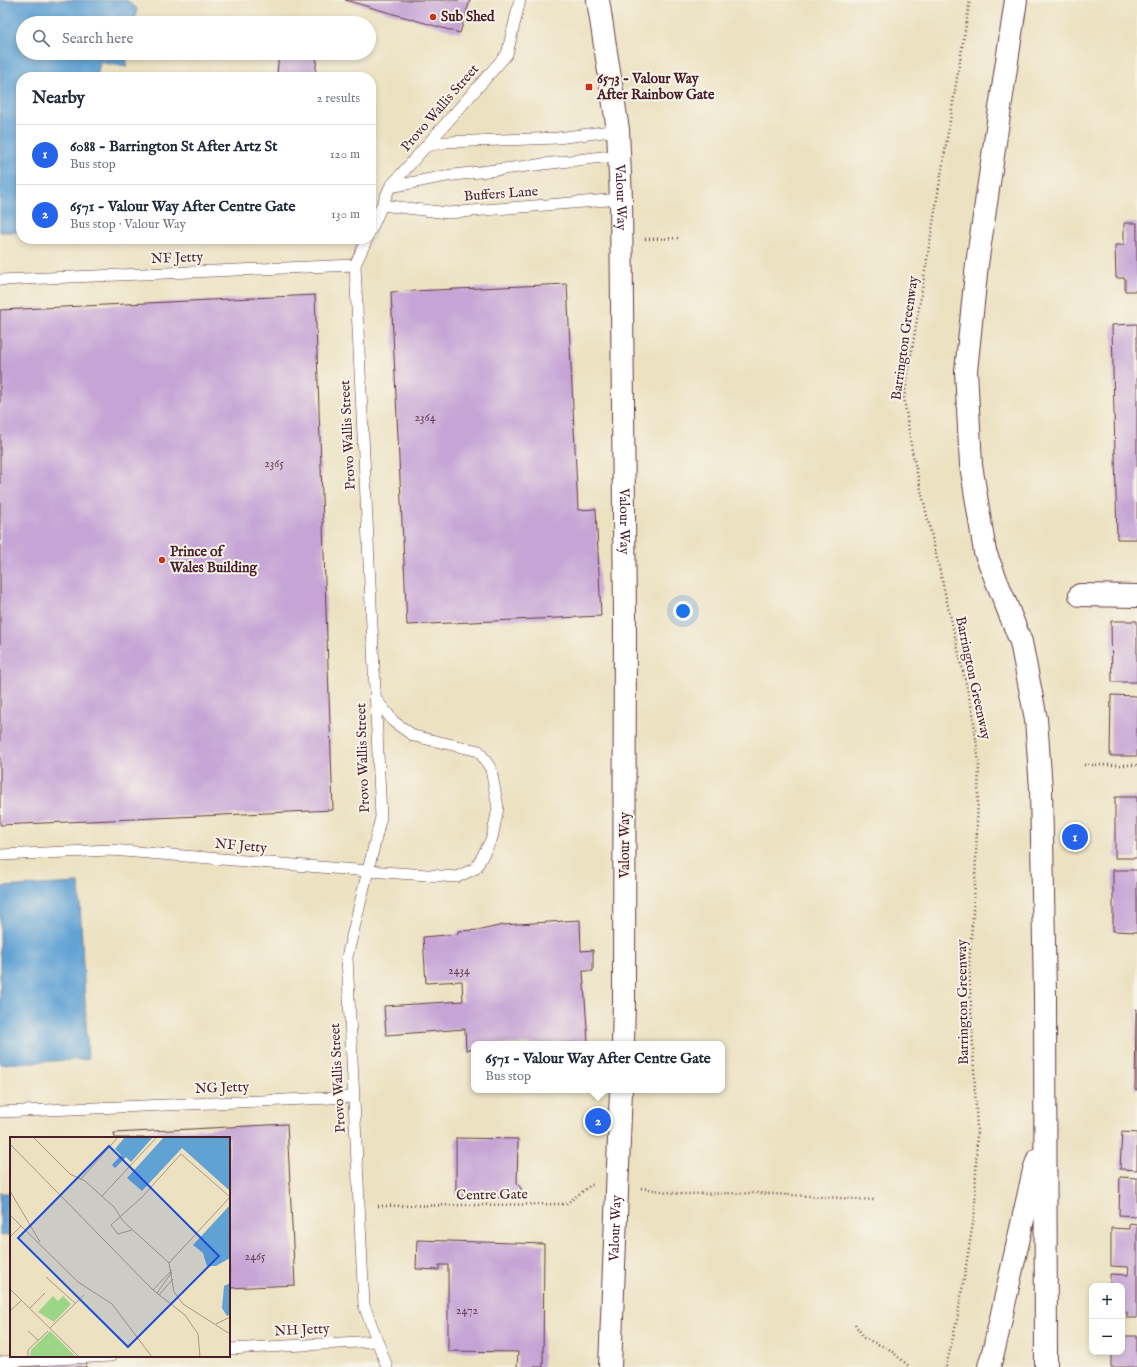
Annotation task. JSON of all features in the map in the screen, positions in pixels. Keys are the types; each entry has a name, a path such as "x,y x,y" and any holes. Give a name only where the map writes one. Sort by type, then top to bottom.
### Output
{"main road":[{"name":"Valour Way","path":"598,0 618,130 621,199 625,609 623,1041"},
{"path":"1016,0 977,264 966,371 971,465 985,552 1020,642 1036,719 1041,789 1045,986 1046,1367"},
{"path":"1080,595 1137,596"},
{"name":"Valour Way","path":"610,1367 621,1093"},
{"path":"989,1367 1034,1170 1046,1135"}],"lane":[{"name":"Provo Wallis Street","path":"376,219 390,187 507,54 520,0"},
{"path":"427,146 446,142 558,138 618,130"},
{"name":"Buffers Lane","path":"390,187 446,176 619,155"},
{"name":"Buffers Lane","path":"382,205 448,213 621,199"},
{"name":"Provo Wallis Street","path":"365,244 355,265 381,817 347,957 364,1305 387,1367"},
{"name":"NF Jetty","path":"0,280 355,265"},
{"name":"NF Jetty","path":"0,855 111,850 457,877 476,868 492,838 498,808 491,769 479,751 414,736 394,722 375,698"},
{"name":"NG Jetty","path":"0,1112 354,1097"},
{"name":"NH Jetty","path":"230,1349 377,1341"},
{"path":"0,1362 92,1357"}],"path":[{"name":"Barrington Greenway","path":"946,1367 958,1320 975,1211 977,1130 969,965 975,885 979,764 973,714 912,451 904,398 970,0"},
{"path":"1084,765 1137,765"},
{"name":"Centre Gate","path":"360,1207 566,1204 590,1185 618,1185 681,1194 757,1193 875,1200"},
{"path":"855,1324 864,1338 889,1349 910,1367"}],"water":[{"path":"0,0 127,0 137,9 136,16 16,16 16,60 127,60 126,67 100,62 98,72 16,72 16,232 0,232"},
{"path":"79,883 88,1059 0,1064 0,887"},
{"path":"0,1193 10,1193 10,1235 0,1236"}],"building":[{"name":"Sub Shed","path":"345,0 470,0 460,33"},
{"path":"278,60 317,60 315,72 277,72"},
{"path":"1124,223 1137,223 1137,291 1125,291 1125,278 1116,278 1115,245 1124,245"},
{"path":"567,284 578,510 596,509 601,616 407,625 391,292"},
{"name":"Prince of Wales Building","path":"315,295 333,810 0,825 0,310"},
{"path":"1137,324 1137,539 1117,539 1112,325"},
{"path":"1111,621 1137,621 1137,682 1112,682"},
{"path":"1111,695 1137,696 1137,756 1110,756"},
{"path":"1115,797 1137,797 1137,858 1115,858"},
{"path":"1113,870 1137,870 1137,932 1113,931"},
{"path":"580,920 581,951 593,950 593,971 583,971 588,1041 471,1041 471,1049 466,1050 465,1029 386,1035 384,1006 463,1001 462,981 426,983 423,937 458,934 458,931 481,930 503,925"},
{"path":"1136,1009 1137,1090 1135,1090"},
{"path":"287,1124 295,1285 230,1288 230,1137 115,1137 114,1133"},
{"path":"1122,1132 1137,1133 1137,1170 1120,1169"},
{"path":"456,1138 518,1139 517,1184 521,1188 521,1193 517,1197 513,1198 456,1196"},
{"path":"1120,1177 1137,1178 1137,1216 1119,1215"},
{"path":"1129,1223 1137,1224 1137,1318 1127,1318 1127,1312 1125,1312 1125,1283 1110,1283 1110,1274 1128,1275 1129,1267 1111,1266 1111,1228 1129,1229"},
{"path":"417,1240 544,1244 543,1367 517,1367 518,1352 448,1351 448,1265 439,1265 439,1270 416,1269"},
{"path":"1125,1336 1137,1336 1137,1367 1111,1367 1111,1355 1125,1355"},
{"path":"86,1361 86,1367 5,1367"}],"place":[{"name":"Sub Shed","path":"433,17"},
{"name":"6573 - Valour Way After Rainbow Gate","path":"589,87"},
{"name":"Prince of Wales Building","path":"162,560"},
{"name":"6088 - Barrington St After Artz St","path":"1075,837"},
{"name":"6571 - Valour Way After Centre Gate","path":"598,1121"}]}
